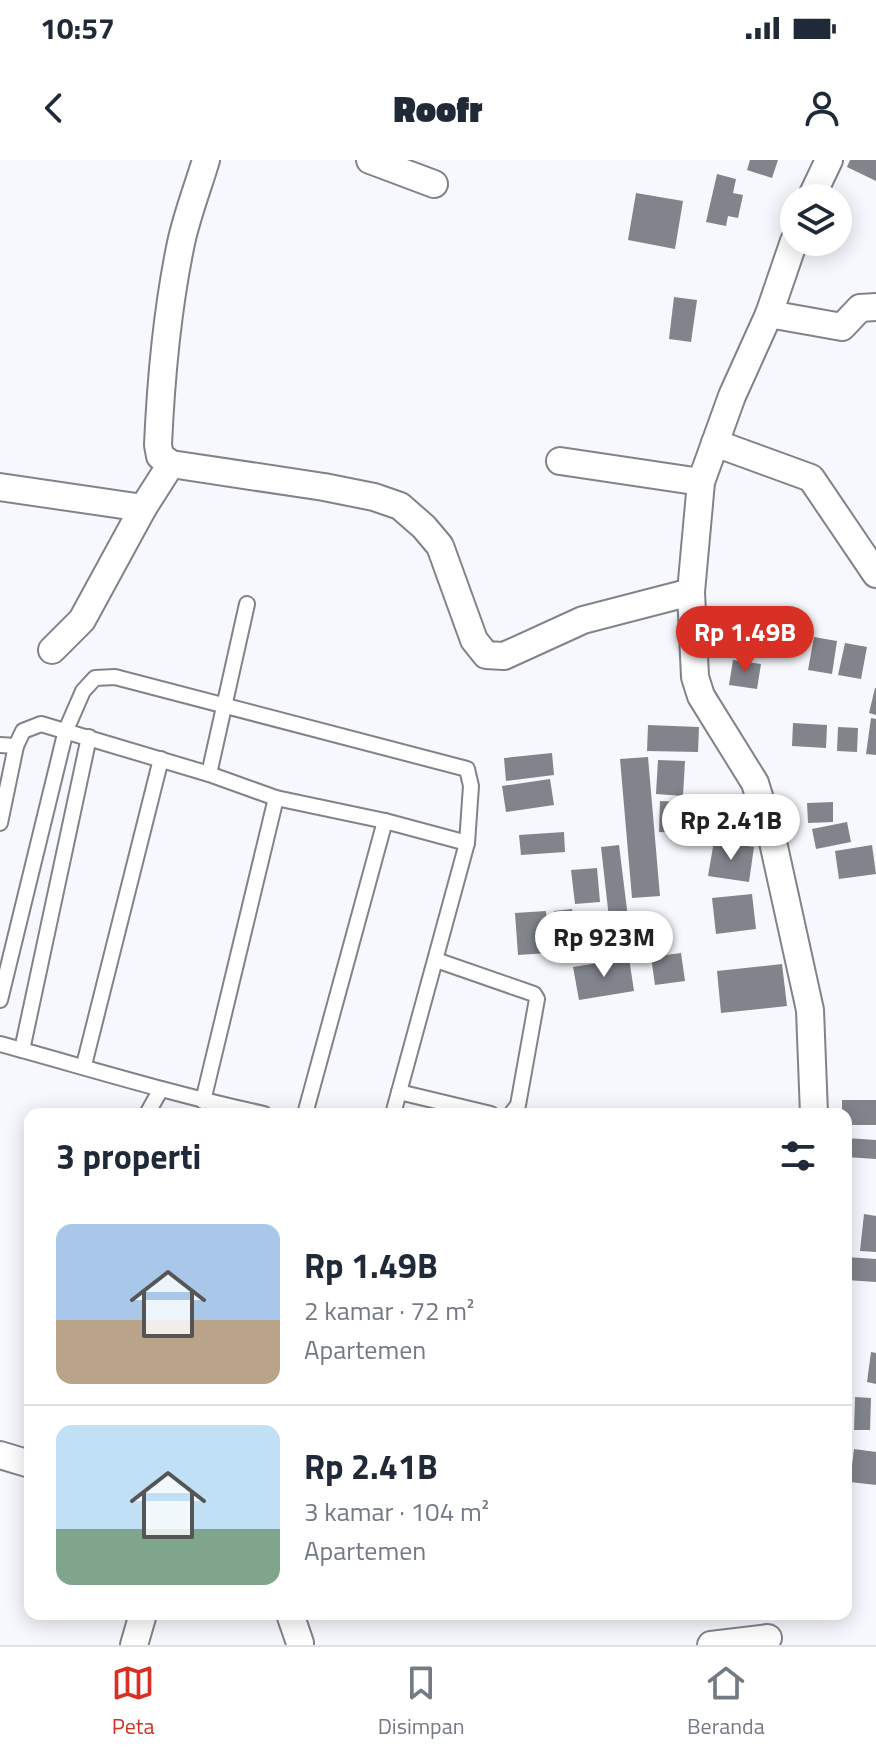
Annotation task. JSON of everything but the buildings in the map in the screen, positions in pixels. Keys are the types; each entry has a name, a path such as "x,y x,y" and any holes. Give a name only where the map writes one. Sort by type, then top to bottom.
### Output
{"street":[{"path":"206,160 182,241 161,367 160,456 171,464 324,487 374,497 400,506 440,546 474,640 486,655 504,656 583,620 691,592"},
{"path":"370,160 434,184"},
{"path":"818,184 829,160"},
{"path":"789,256 769,314 732,396 701,482 691,592 695,677 701,696 755,783 773,842 810,1010 814,1108"},
{"path":"769,314 842,327 860,308 876,307"},
{"path":"715,443 811,478 876,574"},
{"path":"560,461 701,482"},
{"path":"52,650 82,620 143,508 171,464"},
{"path":"0,487 143,508"},
{"path":"0,1455 24,1462"},
{"path":"134,1645 141,1620"},
{"path":"292,1620 300,1643"},
{"path":"711,1645 769,1632"}],"lane":[{"path":"209,774 247,604"},
{"path":"0,1000 66,730 83,691 95,678 103,676 467,769 471,786 467,843 395,1108"},
{"path":"0,823 16,746 23,731 41,724 209,774 276,798 385,821 467,843"},
{"path":"22,1050 89,737"},
{"path":"0,745 16,746"},
{"path":"84,1065 161,759"},
{"path":"203,1101 276,798"},
{"path":"307,1108 385,821"},
{"path":"436,960 534,994 537,999 516,1108"},
{"path":"0,1044 236,1108"},
{"path":"150,1108 161,1089"},
{"path":"399,1092 466,1108"}]}
